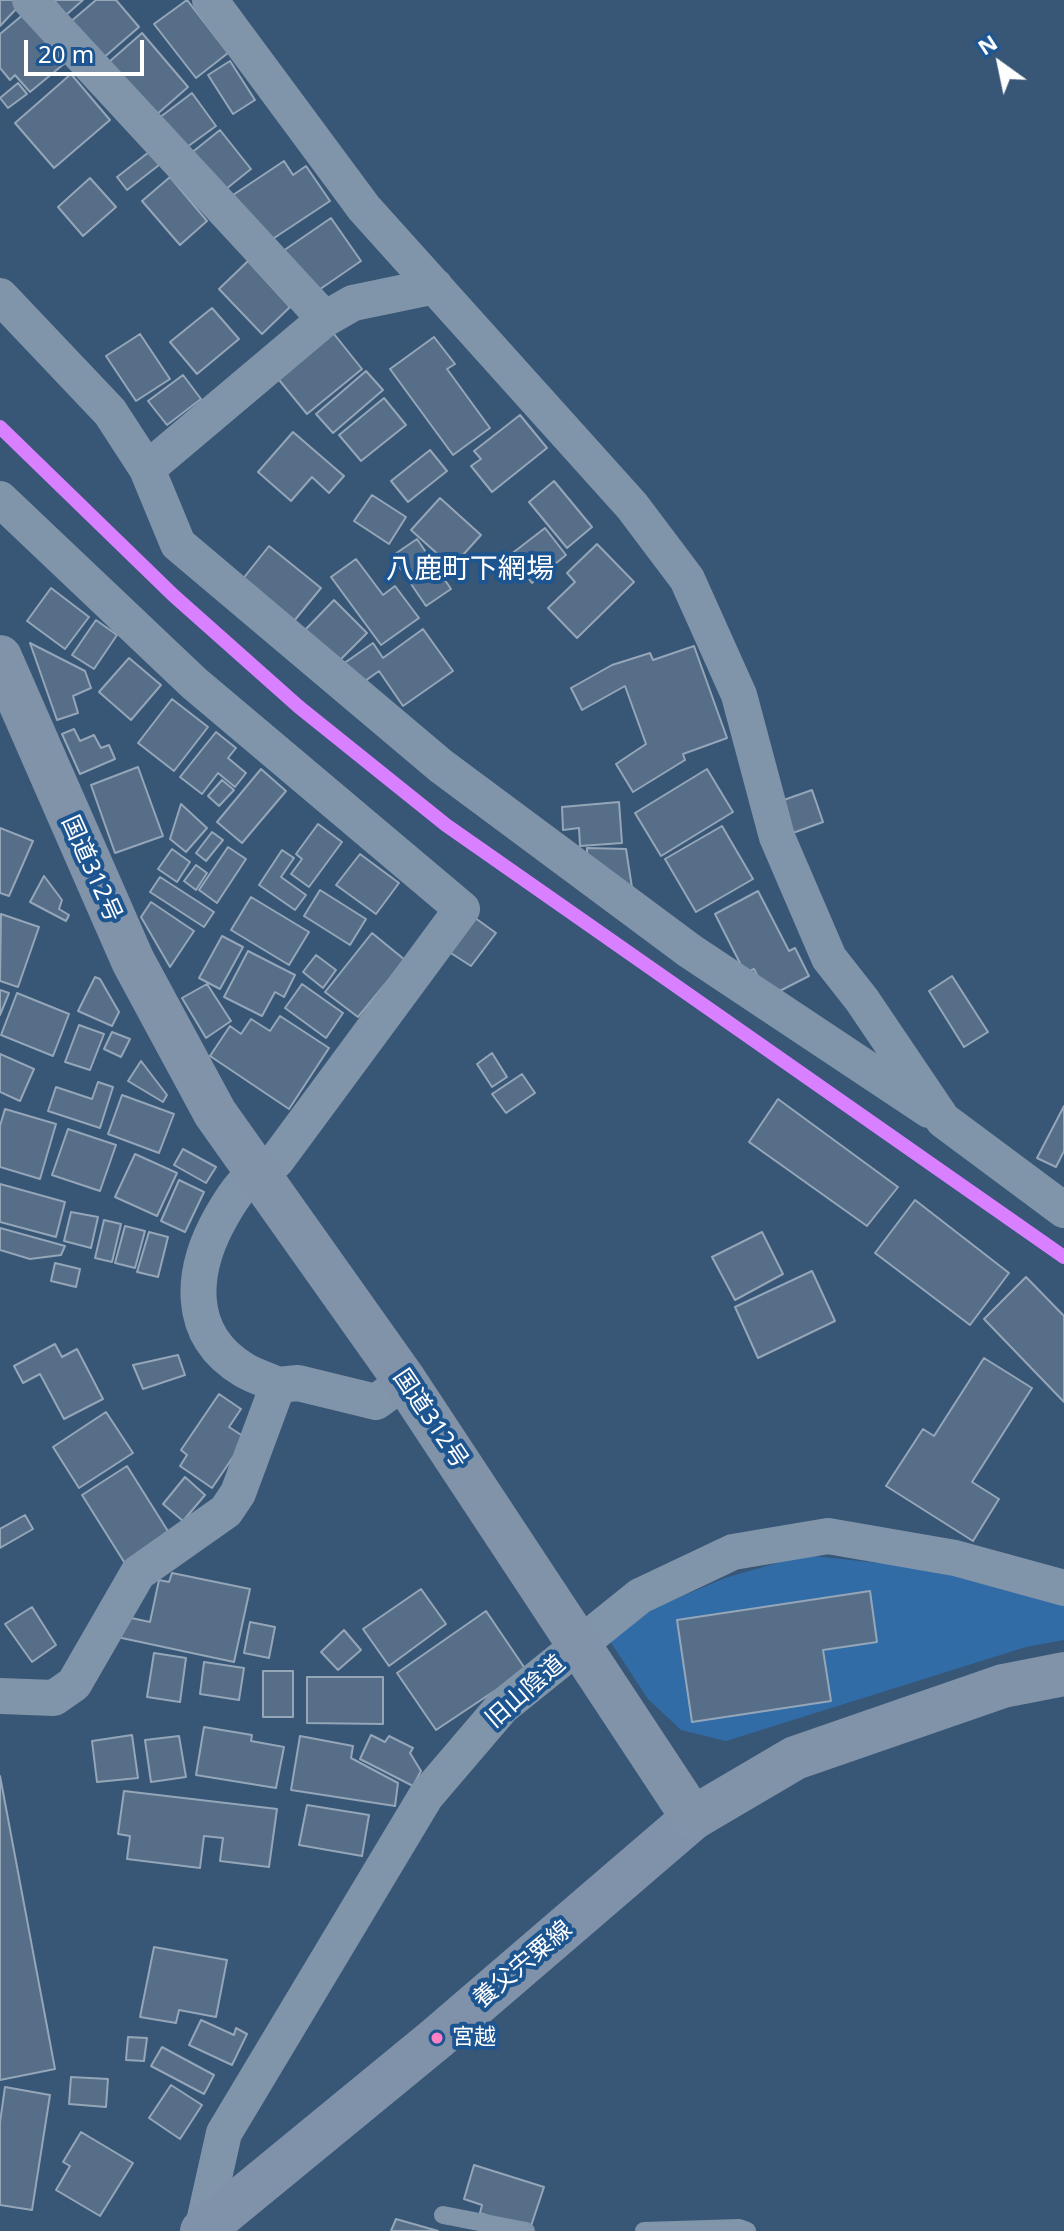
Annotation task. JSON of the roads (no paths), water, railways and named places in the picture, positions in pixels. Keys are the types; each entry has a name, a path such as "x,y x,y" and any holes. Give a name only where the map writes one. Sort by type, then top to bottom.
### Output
{"highway":[{"name":"国道312号","path":"0,657 133,961 215,1113 405,1381 693,1818"},
{"path":"693,1818 795,1758 1003,1686 1064,1674"}],"main road":[{"name":"養父宍粟線","path":"202,2231 437,2038 693,1818"}],"street":[{"path":"30,0 325,319"},
{"path":"210,0 364,208 632,506 687,579 739,695 777,837 814,930 829,958 943,1120"},
{"path":"147,469 325,319 353,303 435,286"},
{"path":"0,296 110,412 147,469 178,544 441,766 690,951 943,1120 1064,1210"},
{"path":"0,499 194,683 462,909 276,1161 256,1169 232,1196 207,1242 197,1277 199,1312 216,1346 243,1370 278,1385 298,1383 376,1402 405,1381"},
{"path":"0,1696 54,1698 74,1684 138,1573 226,1511 238,1493 278,1385"},
{"name":"旧山陰道","path":"202,2231 224,2133 426,1796 502,1707 640,1596 733,1552 828,1536 955,1558 1064,1588"}],"lane":[{"path":"443,2215 526,2231"},
{"path":"644,2231 739,2228 747,2231"}],"place":[{"name":"宮越","path":"437,2038"}],"district":[{"name":"八鹿町下網場","path":"470,570"}]}
